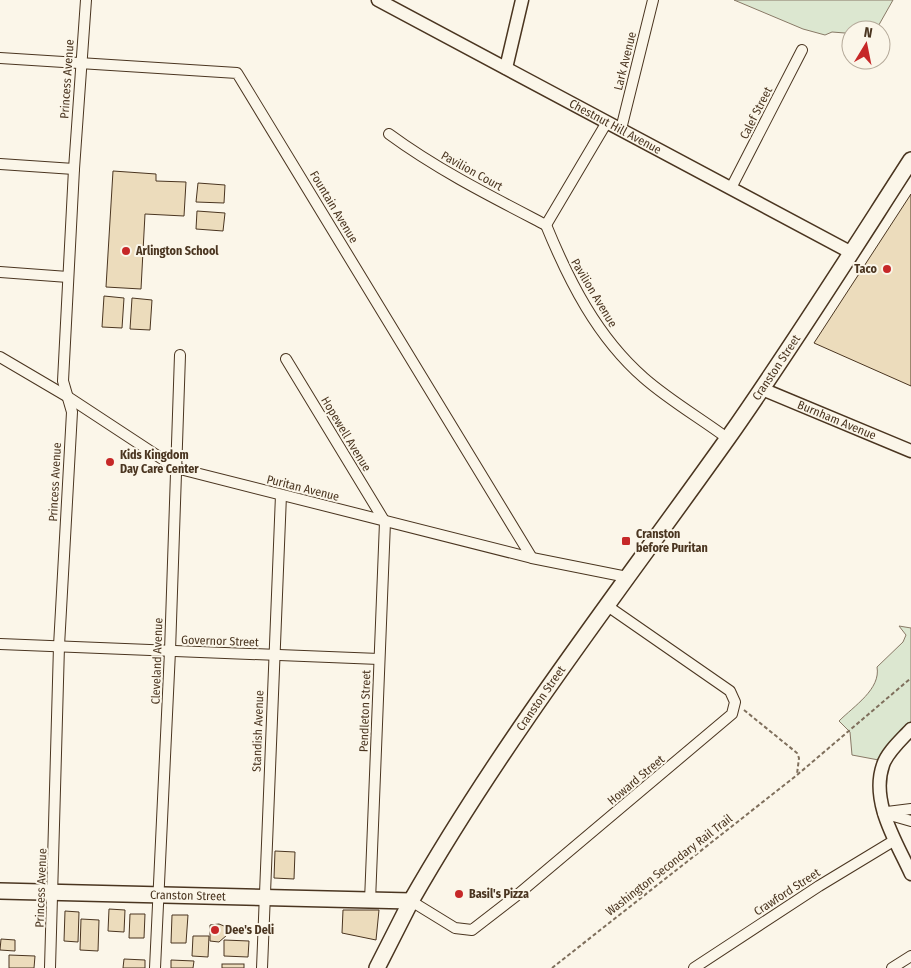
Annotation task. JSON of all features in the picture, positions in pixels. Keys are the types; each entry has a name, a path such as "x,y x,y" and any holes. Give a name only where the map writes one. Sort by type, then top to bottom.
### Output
{"main road":[{"name":"Cranston Street","path":"0,891 158,897 411,901 441,847 557,674 762,389 911,160"},
{"path":"377,968 411,901"}],"street":[{"name":"Princess Avenue","path":"50,968 54,893 59,646 72,412 63,381 74,169 86,0"},
{"name":"Chestnut Hill Avenue","path":"378,0 852,253"},
{"path":"506,68 522,0"},
{"name":"Lark Avenue","path":"621,129 653,0"},
{"name":"Calef Street","path":"731,188 802,50"},
{"name":"Fountain Avenue","path":"0,58 237,73 532,558"},
{"path":"546,225 608,122"},
{"name":"Pavilion Court","path":"389,134 415,153 466,184 546,225"},
{"path":"0,164 74,169"},
{"name":"Pavilion Avenue","path":"546,225 567,276 610,343 644,378 728,438"},
{"path":"0,272 68,277"},
{"name":"Cleveland Avenue","path":"155,968 170,651 180,355"},
{"name":"Puritan Avenue","path":"0,357 68,397 176,468 532,558 627,577"},
{"name":"Hopewell Avenue","path":"286,359 384,522"},
{"name":"Burnham Avenue","path":"762,389 911,451"},
{"name":"Standish Avenue","path":"262,968 280,495"},
{"name":"Pendleton Street","path":"370,901 384,522"},
{"path":"606,605 716,680 730,691 735,702"},
{"name":"Governor Street","path":"0,644 380,659"},
{"name":"Howard Street","path":"411,901 455,928 472,930 516,896 732,714 735,702"},
{"path":"911,729 883,765 880,786 883,813 911,874"},
{"path":"883,813 911,810"},
{"path":"883,813 911,821"},
{"name":"Crawford Street","path":"694,968 819,886 896,840"},
{"path":"892,968 911,956"}],"path":[{"name":"Washington Secondary Rail Trail","path":"552,968 797,775 911,678"},
{"path":"735,702 797,753 799,758 797,775"}],"green space":[{"path":"734,0 893,0 882,20 841,20 841,33 832,32 825,35 803,29"},
{"path":"899,626 911,628 911,729 884,761 852,755 850,732 839,721 871,690 875,683 877,667 903,642 906,635"}],"building":[{"name":"Arlington School","path":"113,171 156,174 156,181 186,182 184,216 145,214 141,289 106,287"},
{"path":"198,183 225,185 224,203 196,202"},
{"name":"Taco","path":"911,194 911,386 814,343"},
{"path":"197,211 225,213 223,231 196,229"},
{"path":"104,296 124,298 122,328 102,327"},
{"path":"132,298 152,300 150,330 130,329"},
{"path":"275,851 295,852 294,879 274,878"},
{"path":"109,909 125,910 124,932 108,931"},
{"path":"343,910 379,910 376,940 342,933"},
{"path":"65,911 79,912 78,942 64,941"},
{"path":"130,914 145,914 144,938 129,938"},
{"path":"172,915 188,915 186,943 171,943"},
{"path":"81,919 99,920 98,951 80,950"},
{"path":"219,924 229,928 227,935 219,942 210,941 210,925"},
{"path":"193,936 209,936 208,957 192,956"},
{"path":"1,939 15,940 15,951 0,950"},
{"path":"224,940 249,941 248,957 224,956"},
{"path":"9,955 35,956 34,968 9,968"},
{"path":"124,959 145,960 145,968 123,968"},
{"path":"171,960 194,961 193,968 171,968"},
{"path":"222,964 244,964 244,968 222,968"}],"place":[{"name":"Arlington School","path":"126,251"},
{"name":"Taco","path":"887,269"},
{"name":"Kids Kingdom Day Care Center","path":"110,462"},
{"name":"Cranston before Puritan","path":"626,541"},
{"name":"Basil's Pizza","path":"459,894"},
{"name":"Dee's Deli","path":"215,930"}]}
